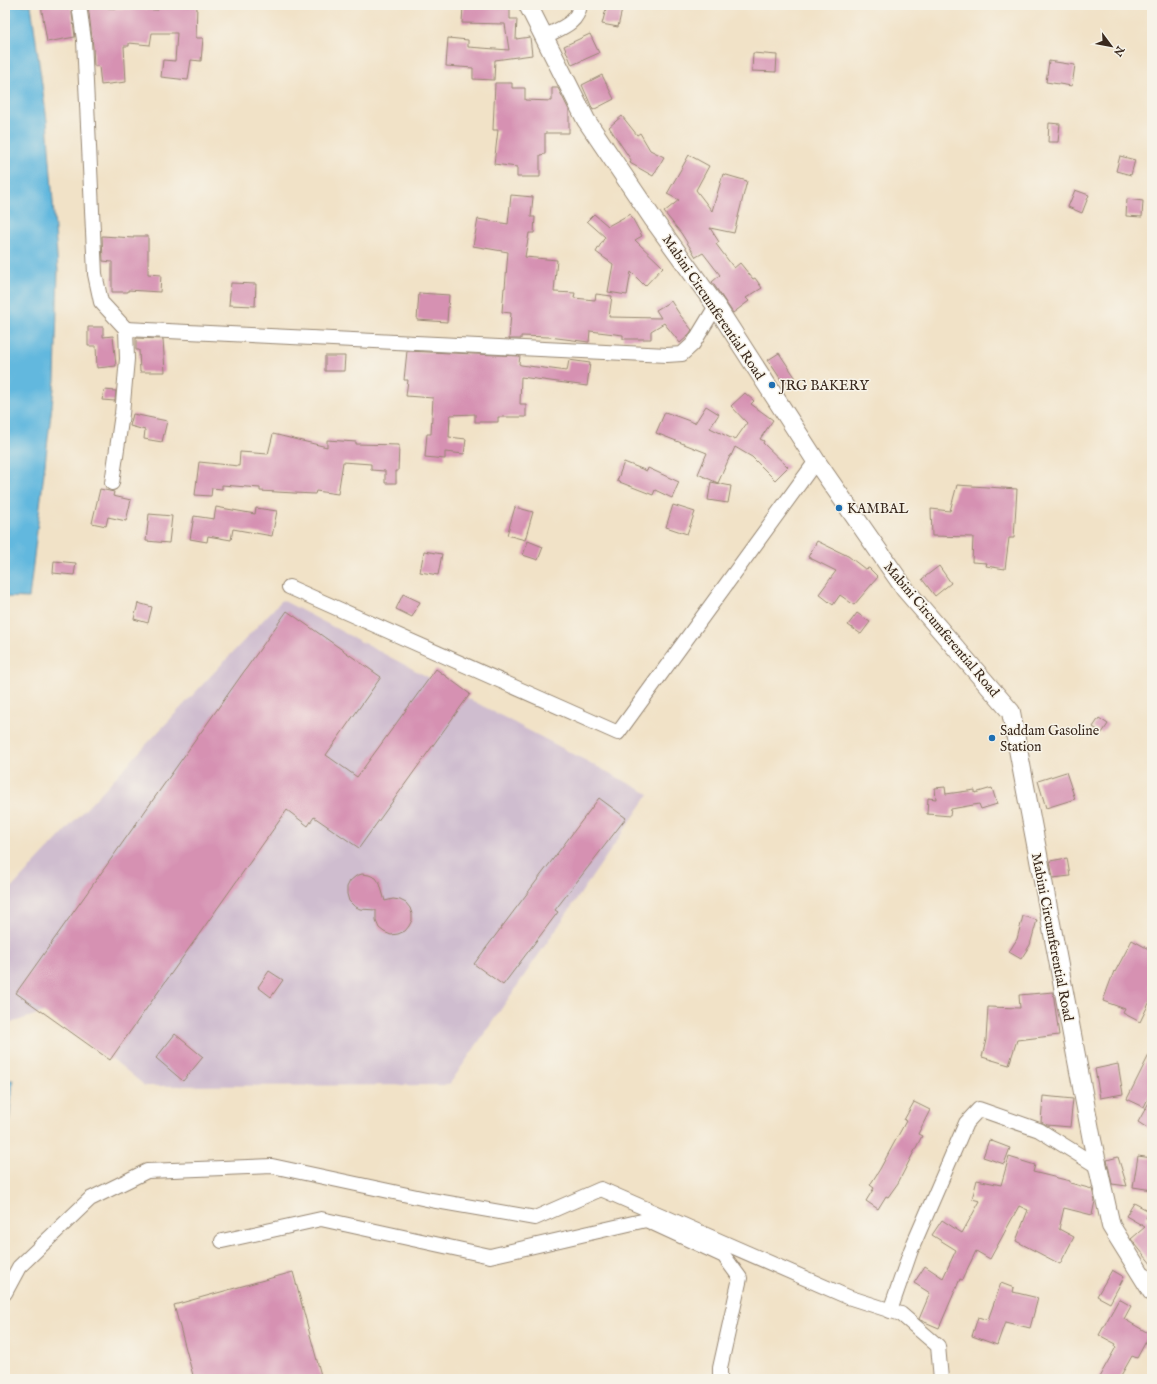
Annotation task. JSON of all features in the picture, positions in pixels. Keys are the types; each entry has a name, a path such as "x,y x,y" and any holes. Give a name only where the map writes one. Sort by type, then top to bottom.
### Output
{"main road":[{"name":"Mabini Circumferential Road","path":"528,5 586,120 653,219 716,306 816,462 905,589 1011,712 1097,1166 1111,1226 1152,1292"}],"street":[{"path":"78,5 84,40 94,274 101,302 126,329 127,359 122,414 112,483"},
{"path":"544,36 573,22 579,12 580,5"},
{"path":"126,329 667,355 682,354 693,344 716,306"},
{"path":"289,587 618,733 816,462"},
{"path":"890,1311 911,1250 966,1123 979,1109 1039,1130 1097,1166"},
{"path":"5,1293 19,1267 90,1199 147,1171 272,1166 431,1200 535,1218 602,1189 848,1297 900,1314 938,1346 941,1379"},
{"path":"222,1241 321,1219 490,1256 646,1220 724,1256 740,1278 720,1368 720,1379"}],"shaded area":[{"path":"282,600 649,794 449,1085 145,1086 53,1009 5,1025 5,895"}],"water":[{"path":"5,5 31,5 47,121 58,270 55,380 29,598 5,597"},
{"path":"5,1080 13,1080 5,1168"}],"building":[{"path":"41,5 71,5 75,37 47,42"},
{"path":"88,5 108,5 108,8 158,10 158,5 197,5 196,38 203,38 201,61 191,60 188,80 161,77 163,60 175,61 177,33 152,33 150,45 129,43 129,46 124,46 126,82 101,85 99,66 94,66"},
{"path":"463,5 510,5 510,19 517,19 516,39 530,37 532,55 495,60 494,80 473,79 473,68 446,66 448,38 468,40 468,47 509,50 505,24 462,23"},
{"path":"607,5 623,5 618,27 602,24"},
{"path":"590,34 599,53 572,65 564,46"},
{"path":"753,53 777,55 776,72 752,71"},
{"path":"1049,61 1075,65 1072,86 1046,82"},
{"path":"602,75 614,99 593,110 582,85"},
{"path":"495,83 512,83 512,88 525,88 525,100 552,101 552,88 558,88 569,110 569,133 545,133 545,154 540,155 540,177 517,177 517,167 494,164 498,130 493,130"},
{"path":"622,116 637,135 640,133 650,150 664,157 653,176 630,163 631,160 609,127"},
{"path":"1049,123 1060,124 1058,142 1048,142"},
{"path":"689,155 709,166 696,190 712,211 723,174 747,181 734,233 710,228 719,242 716,244 734,268 740,263 753,279 755,278 762,288 746,298 749,301 733,313 712,282 720,275 703,253 696,257 681,233 664,212 679,200 667,194"},
{"path":"1120,156 1135,160 1131,175 1116,171"},
{"path":"1075,190 1089,195 1082,213 1068,207"},
{"path":"511,195 533,197 531,217 535,217 534,233 529,233 525,257 557,260 554,292 575,293 574,298 595,300 596,294 612,296 609,317 661,318 656,310 671,301 692,330 688,336 680,343 664,323 651,331 651,339 623,339 623,335 590,331 589,342 549,337 521,336 521,339 509,339 511,313 502,312 508,252 473,246 478,219 508,224"},
{"path":"1127,199 1143,201 1142,217 1126,216"},
{"path":"594,214 608,226 630,214 642,236 635,240 663,267 645,286 631,272 627,295 608,292 613,264 596,252 605,237 587,221"},
{"path":"102,236 134,238 134,236 148,236 148,274 161,275 160,292 128,290 128,292 112,292 112,262 103,261"},
{"path":"231,283 256,284 255,306 229,305"},
{"path":"419,293 449,295 447,322 417,320"},
{"path":"88,327 103,327 103,337 113,336 116,366 97,368 96,346 88,346"},
{"path":"136,338 163,339 165,372 140,372 139,350 136,350"},
{"path":"407,351 520,356 519,364 521,365 567,371 569,360 590,363 587,386 521,377 520,404 526,404 526,417 498,417 498,422 475,422 475,414 450,415 449,437 466,439 464,454 445,452 445,459 425,457 427,434 431,434 433,398 406,396 408,380 404,380"},
{"path":"779,353 795,377 784,384 768,360"},
{"path":"325,356 345,356 344,371 325,371"},
{"path":"104,390 116,391 115,401 102,400"},
{"path":"745,393 754,401 751,404 773,420 760,439 764,441 763,443 788,467 775,480 752,457 735,447 718,483 698,474 707,453 656,433 665,412 695,423 706,406 719,414 710,428 735,440 747,423 731,406"},
{"path":"133,414 167,421 162,442 144,439 145,430 130,426"},
{"path":"273,434 327,447 327,440 356,442 356,444 399,445 396,483 385,483 385,471 371,470 371,464 343,462 338,494 316,491 315,494 260,491 260,488 222,485 222,489 212,488 211,496 195,495 199,462 239,466 240,452 268,454"},
{"path":"624,462 647,471 648,468 679,482 672,498 655,490 653,495 617,481"},
{"path":"711,482 731,486 728,503 708,500"},
{"path":"957,485 1017,489 1014,538 1009,538 1005,569 986,566 987,563 972,562 973,537 932,536 931,509 950,511"},
{"path":"100,489 114,492 113,496 131,500 126,521 108,517 106,526 92,523"},
{"path":"673,505 695,512 687,534 666,527"},
{"path":"216,507 255,514 256,508 277,511 272,536 233,529 231,540 208,536 207,542 190,539 194,516 214,519"},
{"path":"515,507 533,512 525,540 507,535"},
{"path":"149,514 172,516 169,543 146,541"},
{"path":"528,541 543,547 538,560 523,555"},
{"path":"817,541 848,556 865,569 869,568 878,577 854,605 840,595 833,605 819,594 836,571 808,557"},
{"path":"424,551 442,554 438,575 420,572"},
{"path":"54,561 76,563 74,575 53,573"},
{"path":"939,566 951,583 935,596 922,579"},
{"path":"403,594 420,602 412,617 396,609"},
{"path":"138,603 152,607 148,623 134,619"},
{"path":"287,611 381,677 326,755 357,777 436,669 470,694 359,848 314,817 308,826 287,810 110,1060 16,993"},
{"path":"857,613 870,622 861,634 848,625"},
{"path":"1099,718 1108,724 1102,733 1093,727"},
{"path":"1066,772 1075,799 1046,808 1038,781"},
{"path":"945,787 946,794 975,790 975,793 992,788 997,804 981,809 979,804 951,809 950,816 927,814 928,798 936,799 935,788"},
{"path":"599,798 626,818 555,910 558,912 503,985 474,964"},
{"path":"1067,858 1070,876 1053,878 1050,861"},
{"path":"362,874 376,878 380,884 385,901 393,899 400,900 406,903 410,908 412,920 405,931 391,935 384,932 379,928 376,921 376,910 360,909 349,901 347,887 350,881 356,876"},
{"path":"1023,916 1037,920 1030,945 1021,959 1009,952 1017,939"},
{"path":"1132,940 1152,951 1152,997 1140,1022 1123,1013 1125,1009 1103,1001 1114,971 1115,972"},
{"path":"269,971 283,980 271,997 258,987"},
{"path":"1053,992 1059,1035 1017,1040 1009,1065 982,1057 986,1040 988,1007 1020,1008 1019,995"},
{"path":"175,1034 203,1057 183,1081 156,1058"},
{"path":"1152,1049 1152,1090 1144,1107 1127,1099"},
{"path":"1118,1064 1123,1094 1100,1098 1095,1069"},
{"path":"1043,1096 1073,1099 1070,1127 1047,1125 1041,1122"},
{"path":"1152,1097 1152,1131 1138,1122"},
{"path":"914,1102 930,1110 918,1134 922,1136 898,1183 888,1197 886,1196 878,1209 866,1201 874,1188 870,1185 906,1121 904,1120"},
{"path":"989,1140 1010,1148 1004,1164 983,1157"},
{"path":"1138,1156 1152,1158 1152,1190 1133,1187"},
{"path":"1009,1157 1035,1165 1033,1172 1070,1181 1070,1183 1092,1189 1095,1201 1092,1215 1064,1208 1059,1229 1074,1237 1060,1264 1016,1241 1028,1210 1019,1206 990,1259 976,1251 962,1280 960,1279 939,1328 920,1320 919,1319 930,1293 914,1283 925,1266 943,1278 956,1250 932,1235 942,1220 962,1233 980,1201 972,1199 977,1180 1001,1185"},
{"path":"1118,1157 1127,1186 1112,1184 1107,1160"},
{"path":"1134,1203 1149,1211 1146,1218 1150,1222 1152,1221 1152,1265 1131,1239 1145,1227 1126,1216"},
{"path":"1112,1270 1124,1277 1110,1303 1097,1296"},
{"path":"293,1272 322,1379 194,1379 174,1305"},
{"path":"1001,1283 1014,1288 1013,1292 1038,1298 1030,1328 1005,1322 997,1345 972,1336 978,1317 988,1320"},
{"path":"1119,1299 1131,1306 1124,1319 1150,1334 1137,1358 1132,1356 1119,1379 1098,1379 1116,1347 1116,1344 1099,1335"}],"place":[{"name":"JRG BAKERY","path":"772,385"},
{"name":"KAMBAL","path":"839,508"},
{"name":"Saddam Gasoline Station","path":"992,738"}]}
